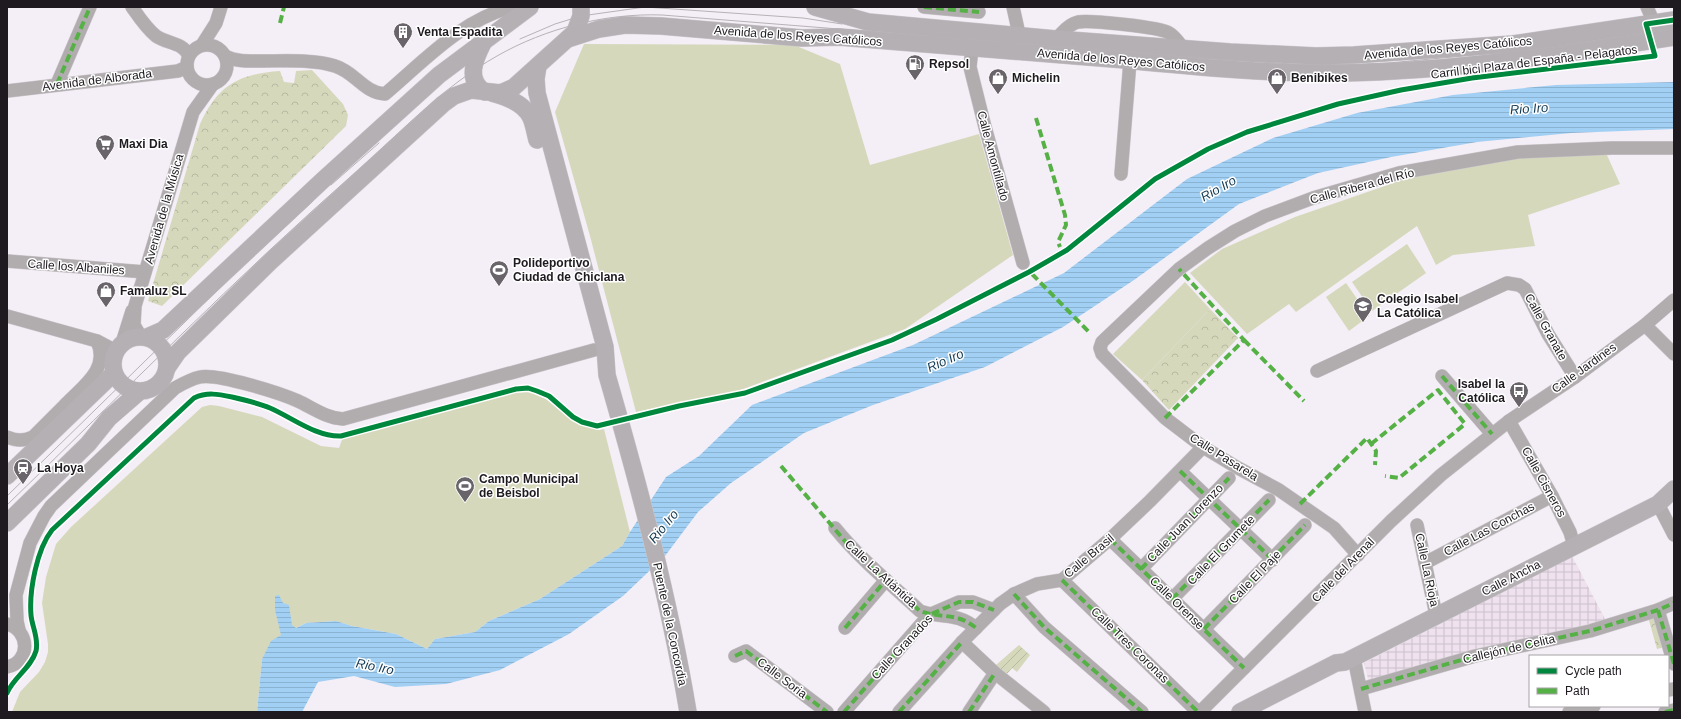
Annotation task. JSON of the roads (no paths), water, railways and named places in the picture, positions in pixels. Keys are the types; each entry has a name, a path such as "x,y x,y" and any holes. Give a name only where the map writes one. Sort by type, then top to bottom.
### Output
{"main road":[{"path":"139,392 124,387 114,373 113,360 119,347 128,339 144,337 163,330 328,175 439,75 530,7"},
{"path":"167,368 178,352 271,260 443,104 454,96 471,90 506,92 514,87 575,32 581,16 581,7"},
{"name":"Avenida de los Reyes Católicos","path":"815,7 854,13 868,22 1019,34 1056,39 1280,55 1354,55 1512,44 1652,16 1674,20"},
{"name":"Avenida de los Reyes Católicos","path":"568,39 599,29 615,26 638,25 802,38 839,37 1297,73 1345,73 1540,58 1674,37"},
{"path":"484,41 475,59 473,71 478,85 487,92 515,102 526,111 531,118 594,350 607,375"},
{"path":"538,66 536,79 537,93 605,347 607,375"},
{"path":"7,523 88,444 109,418 139,392 152,389 158,385 166,375 167,358 163,349 157,342 144,337"},
{"path":"7,476 114,373"},
{"name":"Puente de la Concordia","path":"607,375 661,579 676,644 688,712"},
{"name":"Calle Ancha","path":"1349,660 1658,504 1674,489"},
{"path":"1240,712 1336,663 1349,660"},
{"path":"1261,712 1341,669 1349,660"}],"street":[{"path":"57,84 90,7"},
{"path":"132,7 159,38 184,48 189,67 201,84 213,84 218,82 227,68 222,52 215,40 217,29 216,24 221,7"},
{"path":"202,45 213,45 236,60 289,61 335,66 346,70 377,94 385,94 457,32 482,17 512,7"},
{"path":"924,7 979,12"},
{"path":"1013,7 1019,34"},
{"path":"1652,16 1674,12"},
{"path":"189,67 192,51 202,45 210,34 212,27 216,24"},
{"name":"Calle Amontillado","path":"972,48 970,67 1022,263"},
{"path":"1121,174 1130,61"},
{"name":"Avenida de Alborada","path":"7,91 178,71 189,67"},
{"name":"Avenida de la Música","path":"189,67 195,87 191,106 193,112"},
{"name":"Avenida de la Música","path":"144,337 134,325 135,306 193,112 213,84"},
{"name":"Calle Ribera del Río","path":"1100,348 1102,342 1121,322 1179,269 1208,248 1234,231 1265,216 1313,198 1399,174 1518,152 1612,148 1674,148"},
{"name":"Calle los Albaniles","path":"7,261 145,272"},
{"name":"Calle Granate","path":"1317,371 1507,283 1513,283 1520,285 1529,294 1548,334 1575,376"},
{"name":"Calle Jardines","path":"1492,434 1509,420 1575,376 1645,324 1674,300"},
{"name":"Avenida de la Música","path":"119,347 130,313 135,306"},
{"path":"7,316 119,347"},
{"path":"1645,324 1674,354"},
{"path":"11,438 21,441 33,437 89,381 97,369 101,355 97,341"},
{"name":"Calle Pasarela","path":"1100,348 1102,354 1165,418 1203,447 1279,490 1334,528 1358,555"},
{"path":"8,668 20,660 23,654 25,642 17,622 16,595 30,543 44,516 51,506 175,388 200,376 229,380 297,401 329,417 343,419 594,350"},
{"path":"1442,376 1492,434"},
{"path":"66,404 86,400"},
{"name":"Calle Cisneros","path":"1509,420 1552,496 1570,532 1574,546"},
{"name":"Calle del Arenal","path":"1199,712 1358,555 1391,520 1441,475 1492,434"},
{"name":"Calle Brasil","path":"899,712 962,642 994,610 1014,594 1037,584 1062,580 1110,539 1203,447"},
{"path":"1180,471 1273,560"},
{"name":"Calle Juan Lorenzo","path":"1140,569 1210,500 1229,478"},
{"name":"Calle Las Conchas","path":"1425,563 1552,496"},
{"name":"Calle El Grumete","path":"1172,599 1269,500"},
{"path":"1658,504 1674,535"},
{"name":"Calle La Rioja","path":"1417,524 1436,615"},
{"name":"Calle El Paje","path":"1204,629 1273,560 1305,525"},
{"name":"Calle La Atlántida","path":"835,528 850,547 870,567 920,611 930,614 962,618 976,628"},
{"name":"Calle Orense","path":"1110,539 1244,668"},
{"path":"844,628 886,580"},
{"name":"Calle Tres Coronas","path":"1062,580 1199,712"},
{"path":"1014,594 1044,627 1142,712"},
{"path":"7,610 11,600 16,595"},
{"name":"Calle Granados","path":"844,712 930,614 959,602 973,602 994,610"},
{"name":"Callejón de Celita","path":"1361,689 1475,656 1590,631 1658,610 1674,603"},
{"path":"1658,610 1674,664"},
{"path":"7,624 14,626 19,630"},
{"path":"962,642 995,673 1044,712"},
{"name":"Calle Soria","path":"736,656 746,651 827,712"},
{"path":"1349,660 1361,689 1365,712"},
{"path":"969,712 995,673"},
{"path":"1569,712 1590,707"},
{"path":"1665,712 1674,710"}],"water":[{"name":"Rio Iro","path":"1674,82 1674,129 1571,133 1477,142 1391,157 1318,173 1239,204 1134,280 1063,327 985,367 873,405 804,433 731,483 698,512 665,556 623,596 569,634 500,670 446,684 395,687 354,676 318,682 302,712 257,712 262,659 271,641 281,635 275,610 275,596 279,595 283,603 289,605 292,625 296,628 306,623 336,621 352,626 396,634 427,649 435,639 475,632 489,621 540,599 622,546 666,477 699,456 752,405 913,345 1064,273 1187,179 1273,138 1357,113 1453,95 1556,85"}],"tram line":[{"path":"520,39 555,24 581,16 645,7 803,18 842,24"},
{"path":"7,505 268,252 441,95 459,81 497,56 516,46 556,30 577,24 619,17 662,15 1229,60 1292,64 1345,65 1389,63 1558,47 1674,28"},
{"path":"331,185 379,143"},
{"path":"7,496 230,278 313,201"}],"place":[{"name":"Venta Espadita","path":"403,49"},
{"name":"Repsol","path":"915,81"},
{"name":"Michelin","path":"998,95"},
{"name":"Benibikes","path":"1277,95"},
{"name":"Maxi Dia","path":"105,161"},
{"name":"Polideportivo Ciudad de Chiclana","path":"499,287"},
{"name":"Famaluz SL","path":"106,308"},
{"name":"Colegio Isabel La Católica","path":"1363,323"},
{"name":"Isabel la Católica","path":"1519,408"},
{"name":"La Hoya","path":"23,485"},
{"name":"Campo Municipal de Beisbol","path":"465,503"}]}
